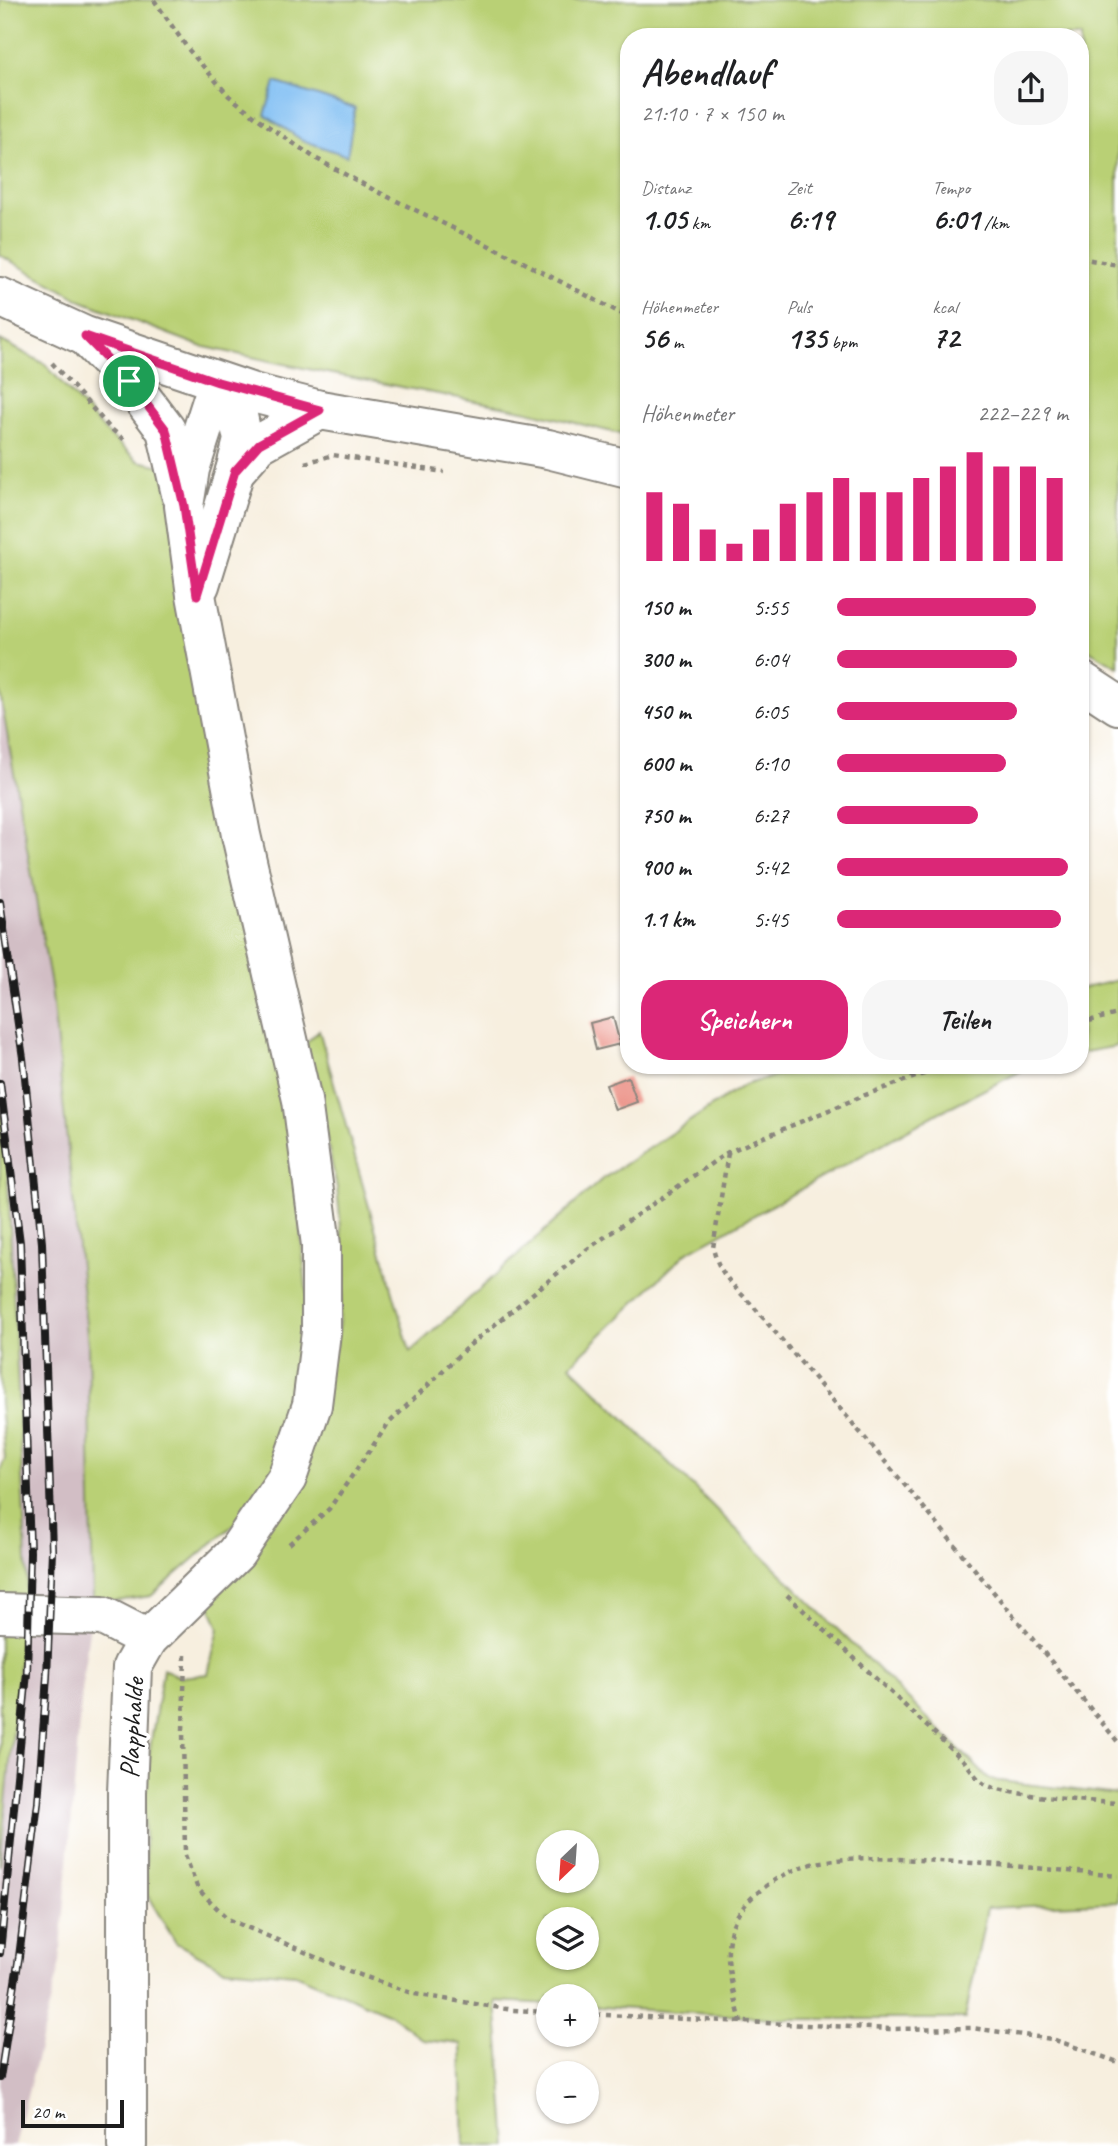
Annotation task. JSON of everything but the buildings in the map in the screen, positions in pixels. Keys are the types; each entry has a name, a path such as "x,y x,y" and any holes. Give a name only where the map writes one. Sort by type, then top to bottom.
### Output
{"street":[{"path":"0,297 85,336 218,382 320,410 548,449 620,467"},
{"path":"85,336 129,381 166,430 184,506"},
{"path":"197,595 243,439 236,406 218,382"},
{"path":"184,506 190,469 218,382"},
{"path":"235,471 259,444 320,410"},
{"name":"Plapphalde","path":"127,2146 127,1793 132,1667 148,1639 236,1553 287,1478 312,1405 321,1332 321,1245 302,1100 242,835 197,595 184,506"},
{"path":"1089,686 1118,705"},
{"path":"0,1613 103,1616 148,1639"}],"path":[{"path":"154,0 188,48 229,96 314,158 620,313"},
{"path":"1089,260 1118,265"},
{"path":"1089,1021 1118,1014"},
{"path":"283,1550 329,1509 388,1424 465,1349 586,1250 728,1152 865,1095 924,1074"},
{"path":"728,1152 713,1248 716,1264 721,1272 904,1483 1118,1742"},
{"path":"787,1595 965,1762 984,1784 1076,1801 1118,1803"},
{"path":"185,1652 185,1855 198,1889 228,1919 362,1976 414,1993 513,2010 536,2011"},
{"path":"741,2023 727,1955 730,1932 750,1899 778,1877 815,1863 871,1857 1007,1865 1118,1876"},
{"path":"599,2015 889,2029 972,2028 1052,2039 1118,2063"}],"shaded area":[{"path":"0,693 51,986 88,1344 93,1600 83,1676 60,1962 15,2146 0,2146 0,1866 27,1582 6,1142 0,1105"}],"green space":[{"path":"0,0 1118,0 1118,667 1089,650 1089,28 620,28 620,434 528,411 200,346 82,301 0,255"},
{"path":"0,340 45,364 105,431 138,461 163,466 289,1104 311,1341 274,1469 245,1515 151,1596 117,1601 93,1600 88,1344 51,986 0,693"},
{"path":"1118,980 1118,1046 1089,1051 1089,987"},
{"path":"319,1030 410,1352 601,1180 744,1085 783,1074 1015,1074 942,1111 686,1253 570,1365 990,1780 1118,1795 1118,1902 987,1908 965,2019 785,2019 599,2007 599,1984 536,1984 536,2003 496,2001 507,2146 464,2146 461,2044 423,2040 390,2014 295,1974 223,1968 176,1943 147,1895 143,1791 163,1669 181,1677 208,1674 219,1628 207,1598 336,1346 345,1270 337,1188 306,1043"},
{"path":"0,1105 6,1142 27,1582 0,1866 0,1471 5,1458 0,1402"}],"water":[{"path":"275,82 355,108 347,156 302,140 265,115"}],"railway":[{"path":"0,902 23,1058 42,1243 52,1551 38,1803 19,1957 0,2078"},
{"path":"0,1083 20,1243 30,1552 27,1673 0,1953"}],"route":[{"path":"85,336 218,382 320,410 259,444 235,471 197,595 184,506 166,430 129,381 85,336"}]}
